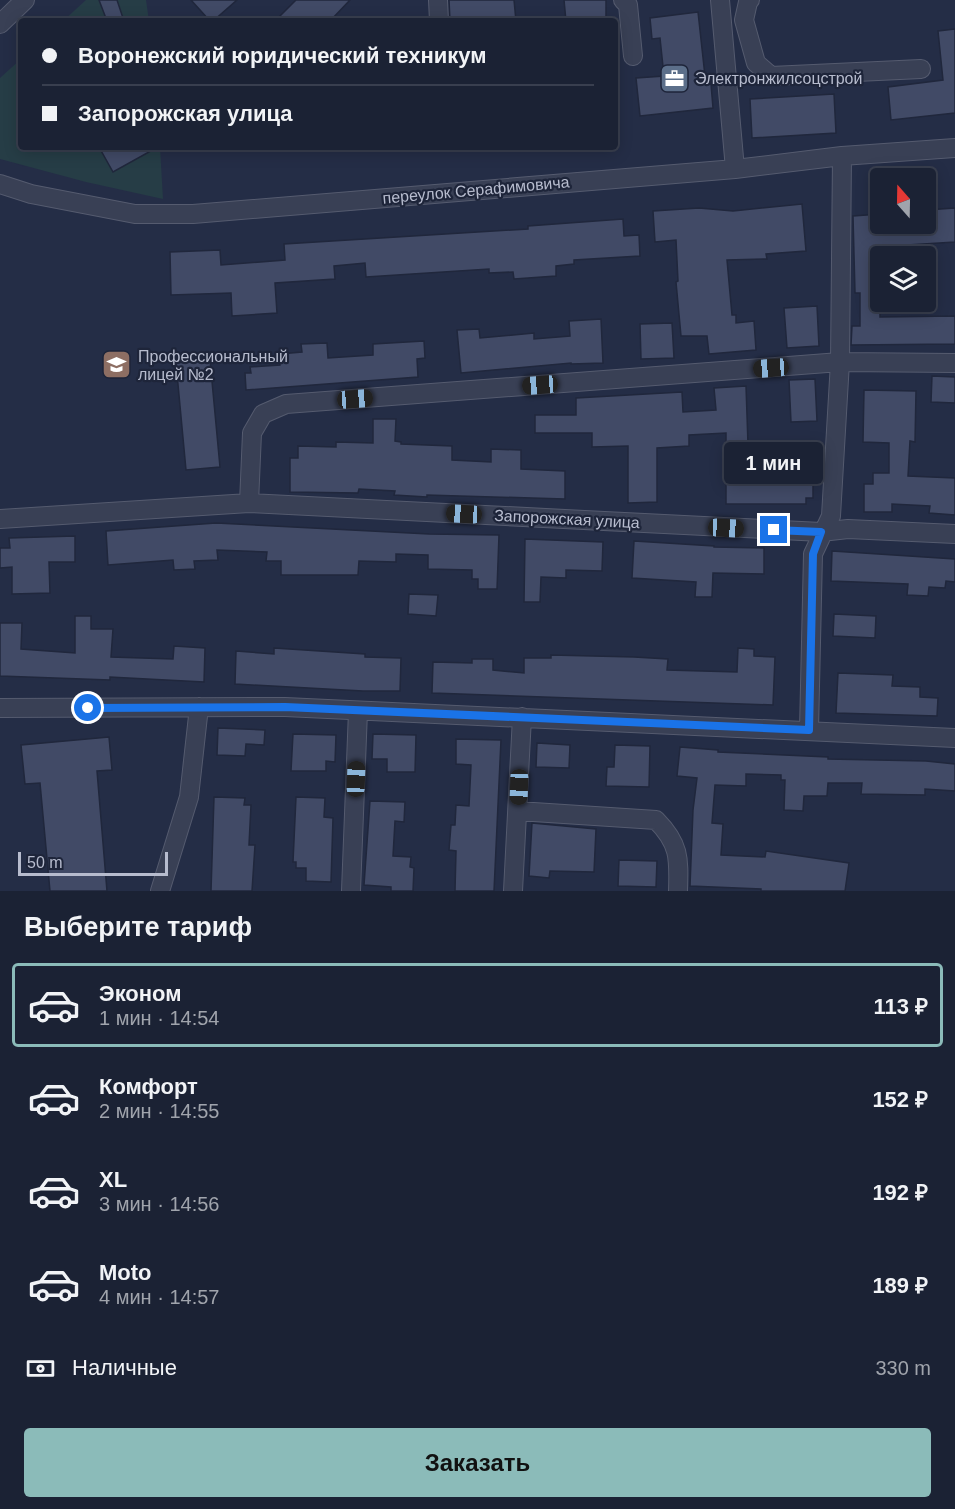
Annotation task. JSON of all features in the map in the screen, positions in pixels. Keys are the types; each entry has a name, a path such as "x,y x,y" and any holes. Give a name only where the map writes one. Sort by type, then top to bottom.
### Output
{"street":[{"path":"0,24 25,0"},
{"path":"438,0 439,18"},
{"path":"623,0 628,5 633,56"},
{"path":"720,0 735,169"},
{"path":"750,0 744,20 756,63 771,76 921,69"},
{"name":"переулок Серафимовича","path":"0,184 31,194 135,214 193,214 735,169 842,156 955,148"},
{"path":"809,730 813,554 821,532 831,516 840,362 842,156"},
{"path":"249,503 252,433 263,414 286,404 840,362 955,363"},
{"name":"Запорожская улица","path":"0,519 249,503 821,532 848,529 955,534"},
{"path":"160,891 189,797 199,707"},
{"path":"0,708 285,707 955,738"},
{"path":"351,891 358,711"},
{"path":"513,891 522,717"},
{"path":"518,811 656,820 669,833 677,850 678,891"}],"shaded area":[{"path":"86,0 146,0 149,18 66,18"},
{"path":"18,62 18,150 160,150 163,199 86,182 0,159 0,78"}],"building":[{"path":"99,0 117,0 123,18 106,18"},
{"path":"191,0 237,0 216,18 207,18"},
{"path":"296,0 350,0 333,18 278,18"},
{"path":"449,0 514,0 516,18 450,18"},
{"path":"564,0 606,0 606,18 566,18"},
{"path":"698,12 706,85 711,84 713,108 640,116 636,78 664,76 660,38 652,39 650,18"},
{"path":"955,29 955,113 891,120 888,87 943,80 938,31"},
{"path":"834,94 836,133 752,138 750,99"},
{"path":"101,150 153,150 113,172"},
{"path":"802,204 806,251 766,254 767,259 727,260 732,315 736,315 736,323 754,321 756,350 709,354 707,336 681,336 676,282 678,281 676,240 655,242 653,211 699,208 733,211"},
{"path":"955,208 955,242 870,246 870,312 880,312 880,317 955,316 955,344 851,345 852,326 860,326 860,293 855,293 853,216 870,215 870,234 936,234 936,209"},
{"path":"623,219 624,236 639,235 640,256 574,260 574,264 556,266 556,276 514,279 513,272 489,273 489,269 366,277 365,263 334,266 335,279 275,283 277,313 232,316 231,293 171,295 170,252 220,250 221,265 285,260 284,244 528,229 528,226"},
{"path":"817,306 819,346 787,348 784,308"},
{"path":"601,319 603,363 571,363 461,373 457,330 479,329 480,338 534,333 534,339 570,336 569,321"},
{"path":"672,323 674,358 641,359 640,324"},
{"path":"424,341 425,358 417,359 418,377 246,390 245,373 251,373 250,367 280,365 279,354 302,352 301,344 327,343 328,358 373,355 373,344"},
{"path":"210,360 220,467 186,470 176,363"},
{"path":"932,376 955,377 955,403 931,402"},
{"path":"815,379 817,421 791,422 789,380"},
{"path":"746,386 748,444 753,444 753,461 785,461 786,468 813,468 813,498 806,498 806,504 726,504 726,433 689,435 689,446 657,448 657,502 628,503 628,446 592,447 592,433 535,433 535,415 576,415 576,398 682,392 683,412 716,410 714,388"},
{"path":"864,390 916,391 915,442 910,441 908,476 955,478 955,515 929,513 930,506 892,504 892,512 864,512 864,484 873,484 873,473 889,473 889,443 863,442"},
{"path":"373,419 396,419 395,441 401,444 452,446 452,460 491,462 491,449 521,450 521,469 565,471 565,499 427,495 427,497 394,495 395,491 359,489 358,493 290,492 290,458 298,458 298,446 336,447 336,442 373,443"},
{"path":"216,523 429,534 499,535 497,589 478,589 478,579 472,579 472,570 428,569 428,555 396,554 396,562 359,561 358,575 281,575 281,561 266,561 267,552 217,550 218,560 194,561 195,569 174,570 173,560 108,565 106,531"},
{"path":"75,536 75,562 49,562 50,593 12,594 12,567 0,568 0,548 10,548 9,538"},
{"path":"525,539 603,542 602,571 566,570 566,578 541,577 540,602 524,602"},
{"path":"634,541 764,548 764,574 713,573 712,597 695,597 696,582 632,578"},
{"path":"832,551 955,559 955,582 946,581 945,588 929,587 928,596 907,595 908,584 831,581"},
{"path":"409,594 438,595 436,616 408,614"},
{"path":"834,614 876,616 875,638 833,636"},
{"path":"75,616 91,616 91,629 113,629 111,657 173,659 174,646 205,648 204,682 110,677 110,680 0,676 0,623 22,623 21,649 75,653"},
{"path":"274,648 365,654 365,657 401,658 400,691 235,684 236,651 274,654"},
{"path":"738,648 754,649 754,656 775,657 773,705 432,693 433,662 472,663 472,659 493,659 493,670 524,673 524,658 551,658 551,655 634,657 668,659 667,670 737,672"},
{"path":"838,673 893,675 892,686 920,687 920,697 938,698 937,716 836,713"},
{"path":"218,728 265,730 264,745 246,744 245,756 217,755"},
{"path":"293,734 336,735 335,762 326,761 326,771 291,771"},
{"path":"373,734 416,735 415,772 387,772 387,759 372,759"},
{"path":"109,737 112,770 97,771 107,891 50,891 40,783 25,784 21,745"},
{"path":"456,739 501,740 494,891 455,891 456,851 449,850 451,825 455,825 456,805 469,806 471,765 456,764"},
{"path":"537,743 570,745 569,768 536,767"},
{"path":"615,745 650,746 649,787 606,786 607,767 614,767"},
{"path":"680,747 718,750 718,752 828,757 828,759 926,761 955,764 955,791 925,789 925,795 861,794 862,783 828,783 827,796 804,796 803,811 784,810 785,780 781,780 781,775 746,774 746,786 715,785 712,823 723,824 721,855 765,857 766,851 849,863 845,891 761,891 761,889 690,886 693,810 697,778 677,776"},
{"path":"214,797 245,798 244,805 251,805 249,845 255,845 252,891 211,891"},
{"path":"296,797 325,798 324,817 333,818 331,882 306,881 306,868 296,868 296,862 293,862"},
{"path":"370,801 405,802 404,822 395,821 393,856 411,857 410,867 414,868 413,891 391,891 391,887 364,885"},
{"path":"532,823 596,829 594,872 550,871 549,878 529,876"},
{"path":"619,860 657,861 656,887 618,886"}],"place":[{"name":"Электронжилсоцстрой","path":"674,78"},
{"name":"Профессиональный лицей №2","path":"117,365"}],"route":[{"path":"88,708 285,707 809,730 813,554 821,532 774,530"}]}
